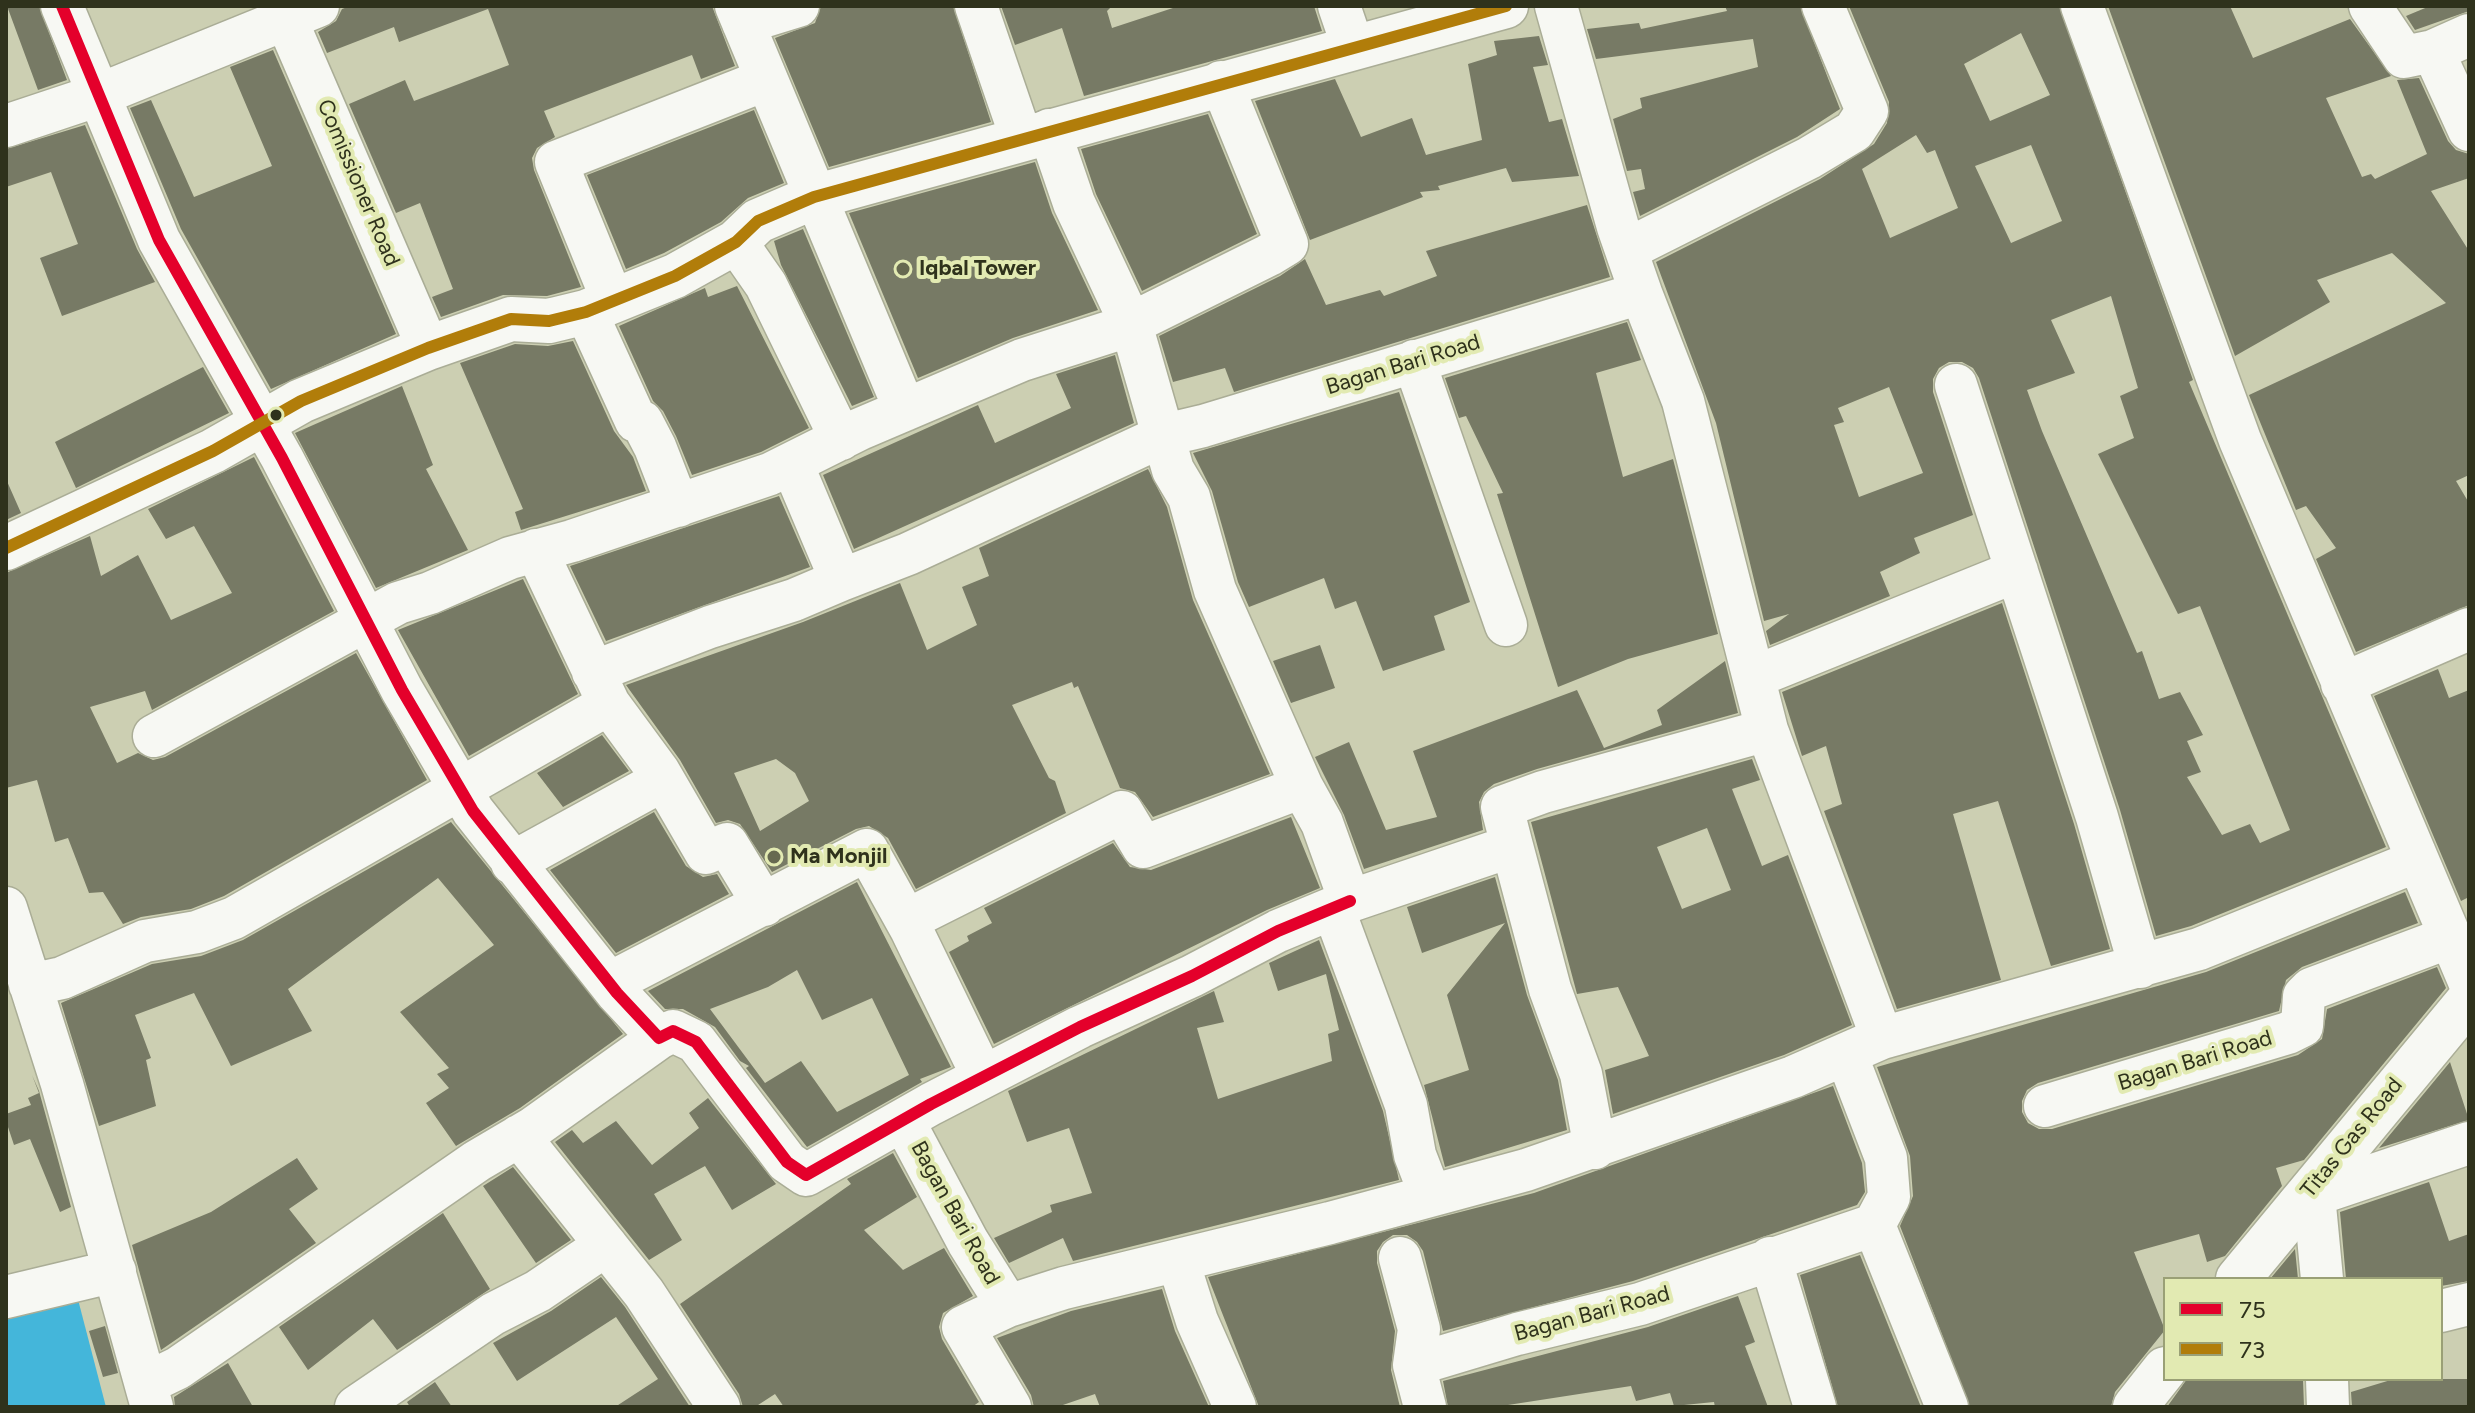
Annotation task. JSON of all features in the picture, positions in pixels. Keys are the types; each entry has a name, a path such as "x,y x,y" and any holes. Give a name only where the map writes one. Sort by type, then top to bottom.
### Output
{"street":[{"path":"62,6 96,96 159,240 367,620 402,690 461,791 512,863 659,1038"},
{"path":"798,6 739,15 905,410"},
{"path":"976,6 1035,133 1074,203 1131,324 1173,470 1189,497 1215,590 1302,787 1322,823 1342,904 1406,1105 1415,1155 1430,1194"},
{"path":"1339,6 1353,47"},
{"path":"6,548 213,451 301,401 428,348 511,319 549,321 599,306 675,276 736,242 758,221 814,197 1035,133 1506,6"},
{"path":"1556,6 1626,250 1683,401 1767,730 1864,1046 1886,1158 1889,1197 1874,1225 1947,1407"},
{"path":"1626,250 1809,158 1854,131 1867,111 1823,6"},
{"path":"2082,6 2240,440 2450,937 2468,1002"},
{"path":"2370,6 2404,57 2451,43 2469,130"},
{"path":"6,126 96,96 302,12"},
{"name":"Comissioner Road","path":"302,12 428,348"},
{"path":"678,506 655,447 642,422 636,421 556,162 765,80"},
{"path":"154,736 398,603 536,550 723,492 1022,360 1131,324 1287,244 1221,82"},
{"path":"736,242 766,285 841,439"},
{"name":"Bagan Bari Road","path":"25,1009 62,978 145,941 197,932 234,918 461,791 601,688 710,627 794,600 908,554 1165,435 1641,293"},
{"path":"1414,361 1506,625"},
{"path":"1956,385 2097,817 2140,967"},
{"path":"792,464 841,580"},
{"path":"536,550 601,688 663,780 706,853 727,844 764,905"},
{"path":"1754,677 2017,571"},
{"path":"2342,684 2469,629"},
{"path":"1595,1148 1581,1074 1550,989 1502,807 1543,792 1767,730"},
{"path":"512,863 663,780"},
{"path":"907,920 1122,812 1143,847 1302,787"},
{"path":"6,908 25,1009 115,1271 149,1395 178,1368 659,1038 680,1032 696,1042 787,1162 806,1175 1080,1027 1342,904 1512,846"},
{"path":"610,983 867,850 907,920 983,1077"},
{"path":"1002,1404 963,1327 1008,1306 1064,1288 1526,1170 1793,1077 1864,1046 2199,949 2417,861"},
{"name":"Bagan Bari Road","path":"2045,1106 2288,1033 2302,1026 2304,996 2311,989 2450,937"},
{"name":"Titas Gas Road","path":"2240,1277 2468,1002"},
{"name":"Bagan Bari Road","path":"903,1120 968,1242 1008,1306"},
{"path":"519,1136 644,1293 719,1407"},
{"path":"2322,1277 2306,1199 2469,1143"},
{"name":"Bagan Bari Road","path":"1414,1365 1517,1334 1640,1304 1874,1225"},
{"path":"356,1407 493,1314 538,1291 606,1245"},
{"path":"1400,1258 1419,1329 1414,1365 1425,1407"},
{"path":"1770,1258 1815,1407"},
{"path":"1178,1261 1197,1321 1235,1407"},
{"path":"6,1297 115,1271"},
{"path":"2443,1310 2469,1304"},
{"path":"2135,1407 2163,1372"},
{"path":"2327,1381 2328,1407"}],"water":[{"path":"75,1288 106,1407 6,1407 6,1312"}],"building":[{"path":"7,6 39,6 67,80 38,90"},
{"path":"350,6 712,6 735,66 701,79 692,55 544,111 555,137 537,148 532,158 534,170 581,287 547,296 503,295 441,317 432,297 453,289 420,203 396,213 349,104 405,80 414,101 509,65 488,9 399,42 394,27 327,53 318,32 336,21 342,9"},
{"path":"821,6 953,6 991,122 829,167 775,38 815,23"},
{"path":"1001,6 1112,6 1107,11 1112,28 1179,6 1314,6 1322,31 1084,96 1062,28 1015,45"},
{"path":"1725,6 1800,6 1840,109 1797,137 1640,216 1633,192 1645,189 1641,169 1627,171 1613,119 1642,108 1640,98 1758,67 1753,39 1596,59 1587,29 1639,23 1641,29 1727,11"},
{"path":"1849,6 2059,6 2193,380 2189,382 2386,847 2191,926 2156,936 2120,810 1979,378 1973,368 1962,362 1949,362 1939,368 1933,379 1933,392 1973,515 1914,538 1920,553 1880,572 1890,596 1770,645 1766,631 1789,614 1764,621 1716,423 1656,262 1820,179 1874,144 1887,123 1889,102","holes":["2021,33 2050,95 1990,121 1964,64","1916,135 1927,153 1935,150 1958,208 1890,238 1862,169","2031,145 2062,221 2011,243 1975,166","2111,296 2138,388 2120,396 2134,438 2098,454 2178,614 2200,606 2290,830 2260,843 2250,824 2222,835 2187,777 2201,772 2187,741 2203,735 2180,692 2159,699 2142,651 2137,653 2042,431 2027,390 2075,373 2051,320","1889,387 1923,473 1859,497 1834,425 1844,422 1838,408"]},
{"path":"2108,6 2230,6 2253,58 2350,19 2391,76 2326,98 2362,177 2371,174 2375,179 2427,154 2397,80 2419,78 2448,141 2456,150 2469,154 2469,178 2431,191 2469,251 2469,475 2456,481 2469,503 2469,605 2356,652 2316,559 2336,548 2306,506 2296,510 2249,395 2446,303 2392,253 2317,280 2330,302 2235,356"},
{"path":"2430,6 2469,6 2469,11 2415,30 2406,16"},
{"path":"1539,36 1548,65 1533,67 1549,122 1562,119 1579,176 1512,182 1506,168 1438,186 1440,190 1420,192 1423,197 1310,240 1255,101 1335,79 1361,137 1412,118 1426,155 1482,140 1468,64 1497,55 1494,41"},
{"path":"273,50 396,334 271,389 181,229 130,108 151,100 194,197 272,166 230,67"},
{"path":"754,110 784,183 748,198 721,222 664,253 626,269 587,175"},
{"path":"1208,114 1257,234 1142,291 1096,194 1081,149"},
{"path":"85,125 137,249 155,282 62,316 40,258 78,244 51,172 6,187 6,149"},
{"path":"1035,162 1052,213 1098,310 1013,338 918,378 849,213"},
{"path":"1587,205 1610,277 1234,392 1225,368 1173,382 1159,336 1280,276 1305,259 1326,305 1380,290 1384,296 1437,276 1426,251"},
{"path":"803,229 874,397 852,406 781,265 774,241"},
{"path":"737,286 809,428 761,452 692,475 676,436 663,411 653,401 619,326 705,288 708,297"},
{"path":"1627,322 1641,360 1596,373 1623,477 1673,459 1718,634 1628,659 1558,687 1497,494 1503,493 1466,416 1459,418 1445,378"},
{"path":"573,341 614,431 633,457 646,491 521,530 515,512 523,509 460,363 515,344 548,346"},
{"path":"1115,355 1134,423 854,549 823,475 978,405 995,443 1071,408 1056,374"},
{"path":"203,367 229,413 76,488 55,442"},
{"path":"402,386 433,465 426,469 468,550 376,588 295,433"},
{"path":"1399,392 1470,602 1434,616 1445,650 1383,671 1356,601 1335,609 1324,578 1249,607 1238,582 1212,491 1193,453"},
{"path":"254,457 334,611 152,710 145,691 90,707 117,763 138,753 153,760 165,757 356,653 427,780 224,896 191,909 141,917 123,924 103,892 89,893 68,838 55,842 37,780 6,788 6,573 90,536 101,576 138,555 171,620 232,593 194,526 166,539 148,509"},
{"path":"1148,469 1167,507 1193,600 1270,774 1153,817 1135,792 1120,788 1078,686 1074,688 1072,682 1012,705 1049,778 1055,781 1066,813 916,889 888,838 869,826 856,829 772,872 740,824 728,820 716,823 680,760 626,685 803,622 900,583 927,650 977,625 962,587 989,576 979,548","holes":["776,759 795,773 809,801 760,831 734,773"]},
{"path":"6,479 21,513 6,520"},
{"path":"779,496 810,567 606,641 570,566"},
{"path":"523,579 578,694 469,756 398,630"},
{"path":"2002,603 2074,824 2110,949 2051,966 1998,801 1953,814 2001,980 1897,1009 1824,811 1842,804 1826,746 1802,756 1782,692"},
{"path":"1320,645 1335,688 1291,703 1273,661"},
{"path":"1725,661 1738,713 1494,784 1484,792 1479,802 1483,830 1364,869 1344,815 1315,757 1349,742 1386,830 1437,817 1413,751 1577,690 1604,748 1662,725 1657,710"},
{"path":"2438,669 2449,698 2469,690 2469,897 2461,901 2374,696"},
{"path":"602,735 629,771 563,807 537,773"},
{"path":"1752,759 1760,780 1732,789 1762,866 1788,855 1852,1025 1784,1055 1613,1114 1605,1070 1649,1056 1618,987 1577,994 1531,822","holes":["1707,828 1731,890 1682,909 1657,847"]},
{"path":"654,812 686,866 703,877 717,874 729,894 616,953 550,870"},
{"path":"1291,817 1320,888 1267,910 994,1044 949,952 969,941 967,936 992,923 984,908 1113,843 1130,867 1151,870"},
{"path":"451,822 623,1034 520,1108 456,1146 426,1103 449,1088 437,1074 449,1068 400,1012 494,945 438,878 288,989 312,1031 231,1066 194,993 135,1015 151,1058 146,1060 156,1106 99,1126 61,1003 152,964 201,956 243,940"},
{"path":"1495,877 1527,995 1558,1080 1567,1130 1445,1167 1424,1085 1469,1070 1447,995 1505,923 1422,953 1407,907"},
{"path":"857,882 951,1067 920,1079 922,1082 807,1147 746,1068 749,1066 740,1061 715,1027 683,1009 665,1009 648,991","holes":["797,970 822,1020 872,998 909,1075 837,1112 801,1061 765,1083 710,1009 768,987"]},
{"path":"2405,892 2418,923 2302,967 2286,980 2279,1011 2038,1083 2027,1090 2022,1101 2022,1112 2028,1123 2039,1129 2052,1129 2298,1055 2322,1039 2327,1009 2437,967 2446,988 2304,1160 2276,1168 2282,1186 2225,1256 2207,1262 2199,1234 2134,1252 2163,1325 2163,1332 2115,1392 2111,1407 1970,1407 1900,1226 1913,1196 1910,1156 1877,1067 2206,972"},
{"path":"1319,940 1383,1111 1399,1180 1073,1261 1063,1238 1009,1263 994,1238 1052,1212 1050,1205 1092,1193 1069,1128 1027,1142 1008,1091 1214,991 1224,1022 1197,1028 1218,1099 1332,1061 1328,1034 1339,1030 1326,974 1278,991 1269,963"},
{"path":"2450,1062 2469,1120 2379,1148"},
{"path":"32,1075 39,1091 71,1207 60,1212 30,1139 14,1145 6,1121 6,1114 31,1105 28,1098 39,1093"},
{"path":"1833,1086 1862,1163 1865,1192 1857,1205 1633,1281 1443,1331 1423,1251 1407,1235 1393,1235 1377,1251 1377,1263 1395,1331 1391,1370 1400,1407 1259,1407 1208,1277 1534,1193"},
{"path":"708,1098 776,1184 732,1210 705,1166 654,1194 682,1240 649,1260 555,1142 572,1130 583,1143 616,1121 652,1165 699,1128 689,1113"},
{"path":"893,1153 917,1197 864,1230 903,1270 944,1248 973,1296 943,1313 939,1327 942,1339 979,1402 972,1407 784,1407 775,1394 755,1407 743,1407 739,1394 680,1304 851,1184 847,1179"},
{"path":"297,1158 318,1189 289,1209 316,1243 161,1350 132,1245 211,1212"},
{"path":"513,1167 571,1240 536,1263 483,1186"},
{"path":"2429,1182 2449,1241 2469,1234 2469,1281 2443,1286 2443,1277 2346,1277 2340,1212"},
{"path":"443,1213 490,1289 397,1350 373,1319 308,1370 279,1327"},
{"path":"2295,1249 2298,1277 2272,1277"},
{"path":"1860,1255 1921,1407 1838,1407 1800,1275"},
{"path":"601,1277 625,1307 690,1407 615,1407 658,1379 616,1317 517,1381 493,1343 551,1311"},
{"path":"1162,1289 1175,1331 1209,1407 1100,1407 1095,1394 1057,1407 1034,1407 1031,1395 997,1338 1071,1311"},
{"path":"1738,1296 1755,1342 1745,1346 1768,1407 1715,1407 1714,1402 1674,1406 1670,1393 1636,1401 1631,1386 1495,1407 1448,1407 1443,1381 1648,1327"},
{"path":"105,1326 118,1373 103,1377 89,1331"},
{"path":"228,1363 253,1407 175,1407 174,1397"},
{"path":"2469,1379 2469,1407 2352,1407 2351,1392 2387,1381"},
{"path":"2186,1381 2303,1381 2304,1407 2167,1407"},
{"path":"435,1382 452,1407 410,1407 407,1402"}],"transit line":[{"name":"75","path":"62,6 159,240 282,458 402,690 473,811 617,993 659,1038 673,1031 696,1042 787,1162 806,1175 931,1104 1080,1027 1192,976 1278,931 1350,901"},
{"name":"73","path":"6,548 213,451 301,401 428,348 511,319 549,321 586,312 675,276 736,242 758,221 814,197 1506,6"}],"place":[{"name":"Iqbal Tower","path":"903,269"},
{"name":"Ma Monjil","path":"774,857"}]}
